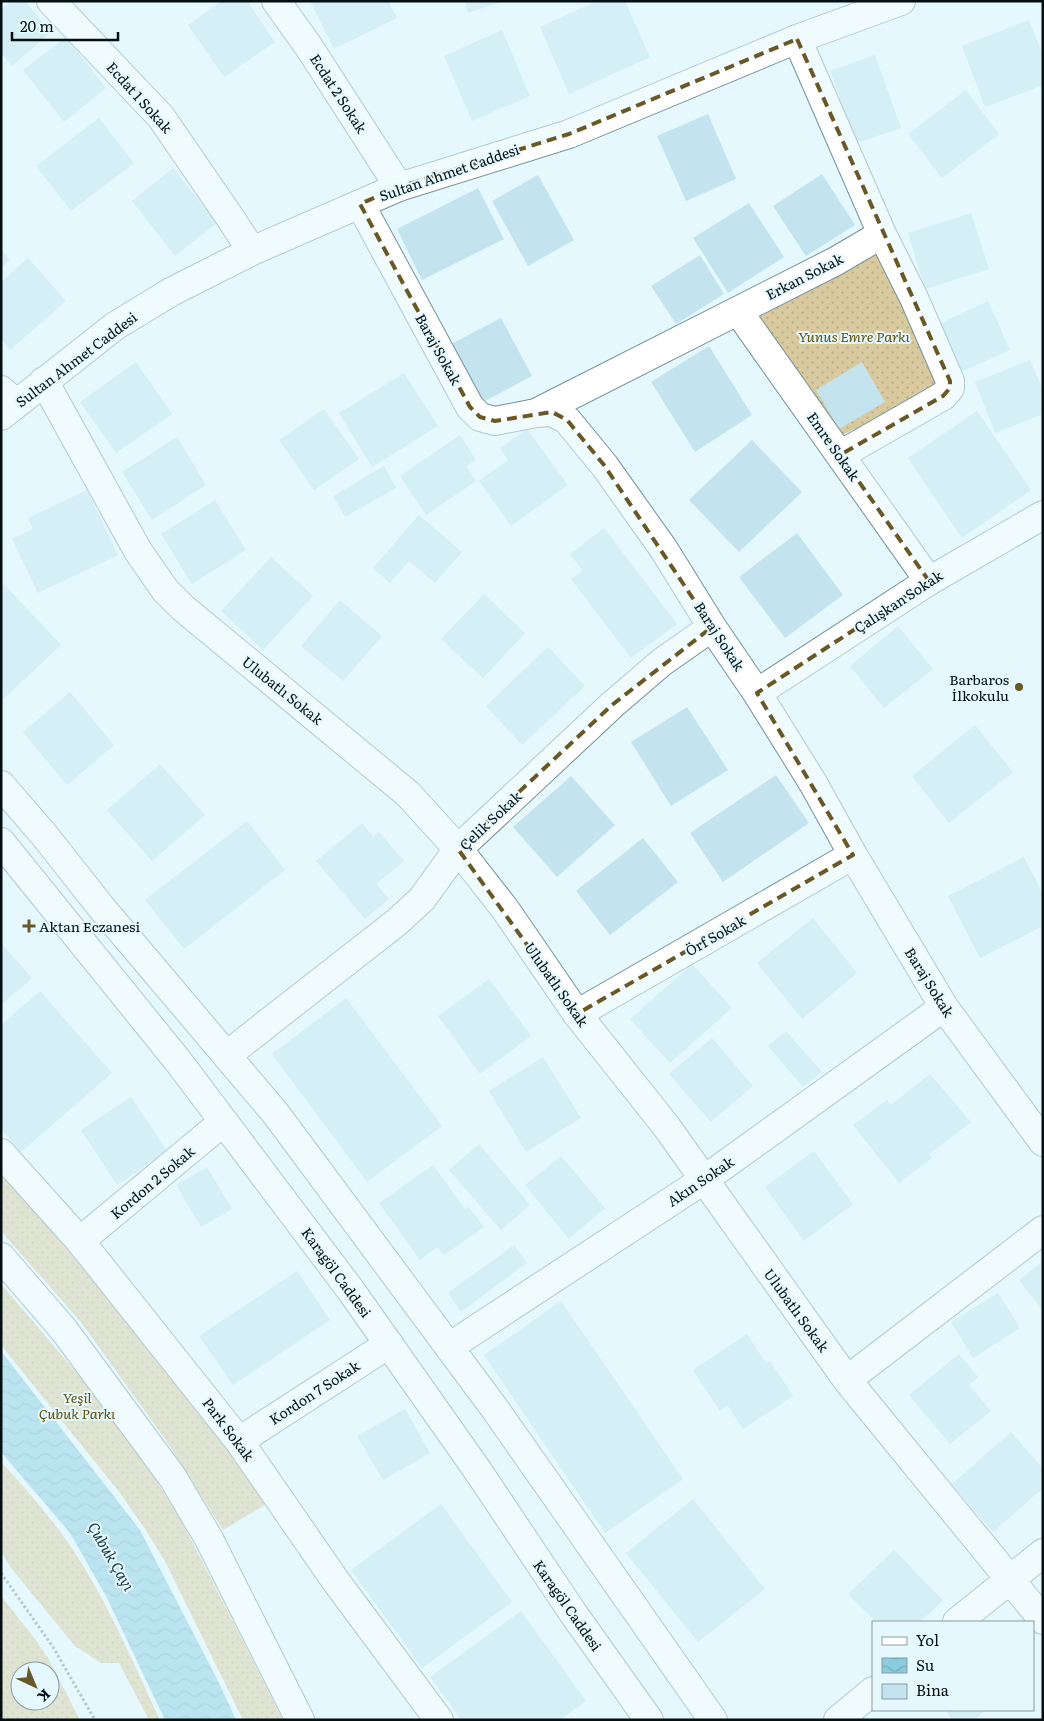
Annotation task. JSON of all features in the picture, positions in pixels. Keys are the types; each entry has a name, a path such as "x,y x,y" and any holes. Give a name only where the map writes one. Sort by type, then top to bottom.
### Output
{"street":[{"name":"Ecdat 1 Sokak","path":"51,1 161,117 252,252"},
{"name":"Ecdat 2 Sokak","path":"276,1 309,47 398,187"},
{"name":"Sultan Ahmet Caddesi","path":"6,403 44,382 115,326 171,292 252,252 398,187 569,134 797,39 901,1"},
{"path":"797,39 882,234 918,306 950,381 950,388 943,396 840,455"},
{"name":"Baraj Sokak","path":"360,204 470,407 480,417 494,421 552,412 567,420 604,464 663,548 712,627 757,693 813,783 853,855 944,1007 1043,1142"},
{"name":"Erkan Sokak","path":"536,413 836,261 882,234"},
{"name":"Emre Sokak","path":"738,311 929,581"},
{"name":"Ulubatlı Sokak","path":"44,382 138,551 165,590 183,608 408,794 458,849 505,909 577,1014 666,1126 705,1179 847,1380 1043,1620"},
{"name":"Çalışkan Sokak","path":"757,693 929,581 1043,515"},
{"name":"Çelik Sokak","path":"227,1055 397,922 422,899 458,849 612,705 662,662 712,627"},
{"path":"1,785 46,836 101,906 276,1114 495,1409 713,1720"},
{"name":"Karagöl Caddesi","path":"1,842 178,1061 302,1224 389,1344 573,1613 649,1720"},
{"name":"Örf Sokak","path":"577,1014 853,855"},
{"name":"Akın Sokak","path":"449,1347 705,1179 944,1007"},
{"name":"Kordon 2 Sokak","path":"80,1241 223,1122"},
{"name":"Park Sokak","path":"1,1153 80,1241 239,1441 341,1587 439,1720"},
{"path":"847,1380 1043,1230"},
{"path":"1,1257 64,1330 173,1478 209,1539 300,1720"},
{"name":"Kordon 7 Sokak","path":"239,1441 389,1344"},
{"path":"959,1621 1043,1553"},
{"path":"838,1720 872,1692"}],"path":[{"path":"1,1573 52,1647 95,1720"}],"highlighted area":[{"path":"797,39 950,381 950,388 943,396 840,455 929,581 757,693 853,855 577,1014 458,849 612,705 712,627 604,465 567,420 552,412 495,421 480,417 470,407 360,204 399,187 569,134"}],"green space":[{"name":"Yunus Emre Parkı","path":"887,239 946,386 842,435 754,312"},
{"path":"1,1165 72,1247 230,1451 266,1504 223,1530 165,1439 81,1322 1,1231"},
{"name":"Yeşil Çubuk Parkı","path":"1,1284 94,1393 136,1449 180,1518 283,1720 243,1720 166,1563 145,1529 120,1493 1,1345"},
{"path":"1,1462 28,1492 69,1544 95,1586 160,1720 149,1720 119,1663 101,1663 75,1646 11,1568 1,1551"},
{"path":"1,1596 35,1639 50,1661 10,1661 10,1711 60,1711 60,1681 80,1720 1,1720"}],"water":[{"name":"Çubuk Çayı","path":"1,1351 140,1530 219,1683 236,1720 165,1720 106,1596 70,1533 1,1452"}],"building":[{"path":"11,1 25,1 51,32 12,66 1,53 1,10"},
{"path":"222,1 247,1 275,42 224,77 188,25"},
{"path":"310,1 388,1 397,18 334,49"},
{"path":"465,1 501,1 501,2 468,13"},
{"path":"597,1 625,1 650,57 569,94 540,27"},
{"path":"1029,20 1043,56 1043,85 985,107 962,46"},
{"path":"502,30 530,96 472,121 444,56"},
{"path":"66,37 106,88 64,122 23,70"},
{"path":"875,55 901,128 856,143 830,71"},
{"path":"966,90 999,134 942,178 908,134"},
{"path":"708,114 736,179 686,201 657,136"},
{"path":"99,118 134,163 71,211 36,166"},
{"path":"173,168 217,223 175,256 132,201"},
{"path":"822,174 855,225 806,256 773,206"},
{"path":"538,175 574,240 528,266 492,201"},
{"path":"478,188 504,239 422,280 397,229"},
{"path":"749,203 784,257 728,293 693,238"},
{"path":"971,213 989,269 925,289 908,233"},
{"path":"1,249 10,260 1,267"},
{"path":"700,255 724,294 676,324 651,286"},
{"path":"28,258 66,301 10,350 1,339 1,282"},
{"path":"988,301 1010,350 954,375 932,327"},
{"path":"501,318 532,376 481,403 451,344"},
{"path":"709,346 752,415 695,452 651,382"},
{"path":"1030,360 1043,390 1043,414 995,433 975,382"},
{"path":"136,362 172,414 116,453 80,402"},
{"path":"862,362 885,402 839,429 816,390"},
{"path":"404,373 438,426 372,467 339,413"},
{"path":"324,409 359,459 314,490 279,440"},
{"path":"977,411 1031,490 962,538 908,458"},
{"path":"527,429 568,485 511,526 479,481 508,460 500,448"},
{"path":"460,435 476,460 466,466 476,481 426,515 400,476"},
{"path":"177,437 206,485 152,520 122,472"},
{"path":"752,440 802,492 739,552 689,500"},
{"path":"384,466 396,488 345,517 333,496"},
{"path":"87,490 118,555 38,593 12,539 33,529 28,518"},
{"path":"215,500 246,550 192,584 161,534"},
{"path":"419,515 462,552 435,583 409,561 390,583 373,568"},
{"path":"604,528 677,624 631,658 571,579 583,571 570,554"},
{"path":"797,533 843,595 785,638 739,577"},
{"path":"271,557 313,596 263,650 221,611"},
{"path":"3,583 61,645 1,701 1,584"},
{"path":"484,594 525,633 483,678 441,639"},
{"path":"340,600 382,636 343,681 301,646"},
{"path":"898,626 933,669 884,708 850,666"},
{"path":"548,647 585,686 522,745 486,706"},
{"path":"70,692 114,745 67,785 23,732"},
{"path":"687,707 728,770 671,806 631,742"},
{"path":"975,725 1013,772 949,823 912,776"},
{"path":"160,764 205,815 152,861 107,810"},
{"path":"776,775 809,823 723,882 690,833"},
{"path":"571,776 615,825 557,877 513,827"},
{"path":"247,821 285,870 184,949 145,900"},
{"path":"362,823 373,837 379,832 404,861 376,884 389,899 365,919 316,861"},
{"path":"643,838 678,882 610,935 576,891"},
{"path":"1024,857 1043,894 1043,926 980,958 948,896"},
{"path":"813,918 857,973 802,1019 757,963"},
{"path":"1,943 32,978 1,1005"},
{"path":"692,964 732,1008 670,1063 630,1019"},
{"path":"489,979 531,1036 480,1074 438,1016"},
{"path":"40,991 112,1073 21,1152 1,1129 1,1025"},
{"path":"346,998 442,1126 367,1182 272,1054"},
{"path":"786,1031 822,1072 803,1087 768,1046"},
{"path":"712,1038 753,1086 711,1122 669,1074"},
{"path":"543,1057 581,1118 526,1152 489,1091"},
{"path":"930,1074 971,1122 929,1154 932,1158 899,1183 853,1125 887,1100 891,1105"},
{"path":"131,1097 167,1151 117,1185 81,1130"},
{"path":"479,1144 530,1205 501,1230 449,1170"},
{"path":"814,1151 853,1204 804,1241 765,1187"},
{"path":"561,1156 605,1208 569,1239 525,1185"},
{"path":"433,1165 465,1209 469,1207 484,1227 444,1255 437,1247 420,1260 379,1203"},
{"path":"207,1167 232,1209 201,1227 176,1185"},
{"path":"514,1245 527,1263 461,1312 448,1293"},
{"path":"1043,1261 1043,1311 1019,1280"},
{"path":"297,1271 330,1320 233,1385 199,1336"},
{"path":"998,1293 1020,1328 973,1358 951,1322"},
{"path":"561,1301 683,1479 605,1533 484,1355"},
{"path":"747,1334 766,1363 770,1361 793,1396 743,1429 728,1406 720,1411 693,1370"},
{"path":"959,1354 978,1377 969,1385 991,1411 950,1444 909,1395"},
{"path":"405,1409 430,1453 383,1480 357,1436"},
{"path":"1011,1432 1043,1469 1043,1488 993,1532 952,1484"},
{"path":"693,1499 765,1589 698,1642 626,1553"},
{"path":"441,1504 512,1602 422,1668 351,1570"},
{"path":"894,1550 943,1600 921,1621 875,1621 848,1594"},
{"path":"521,1611 586,1701 560,1720 461,1720 430,1677"},
{"path":"946,1711 985,1711 974,1720 953,1720"}],"place":[{"name":"Barbaros İlkokulu","path":"1019,687"},
{"name":"Aktan Eczanesi","path":"29,926"}]}
